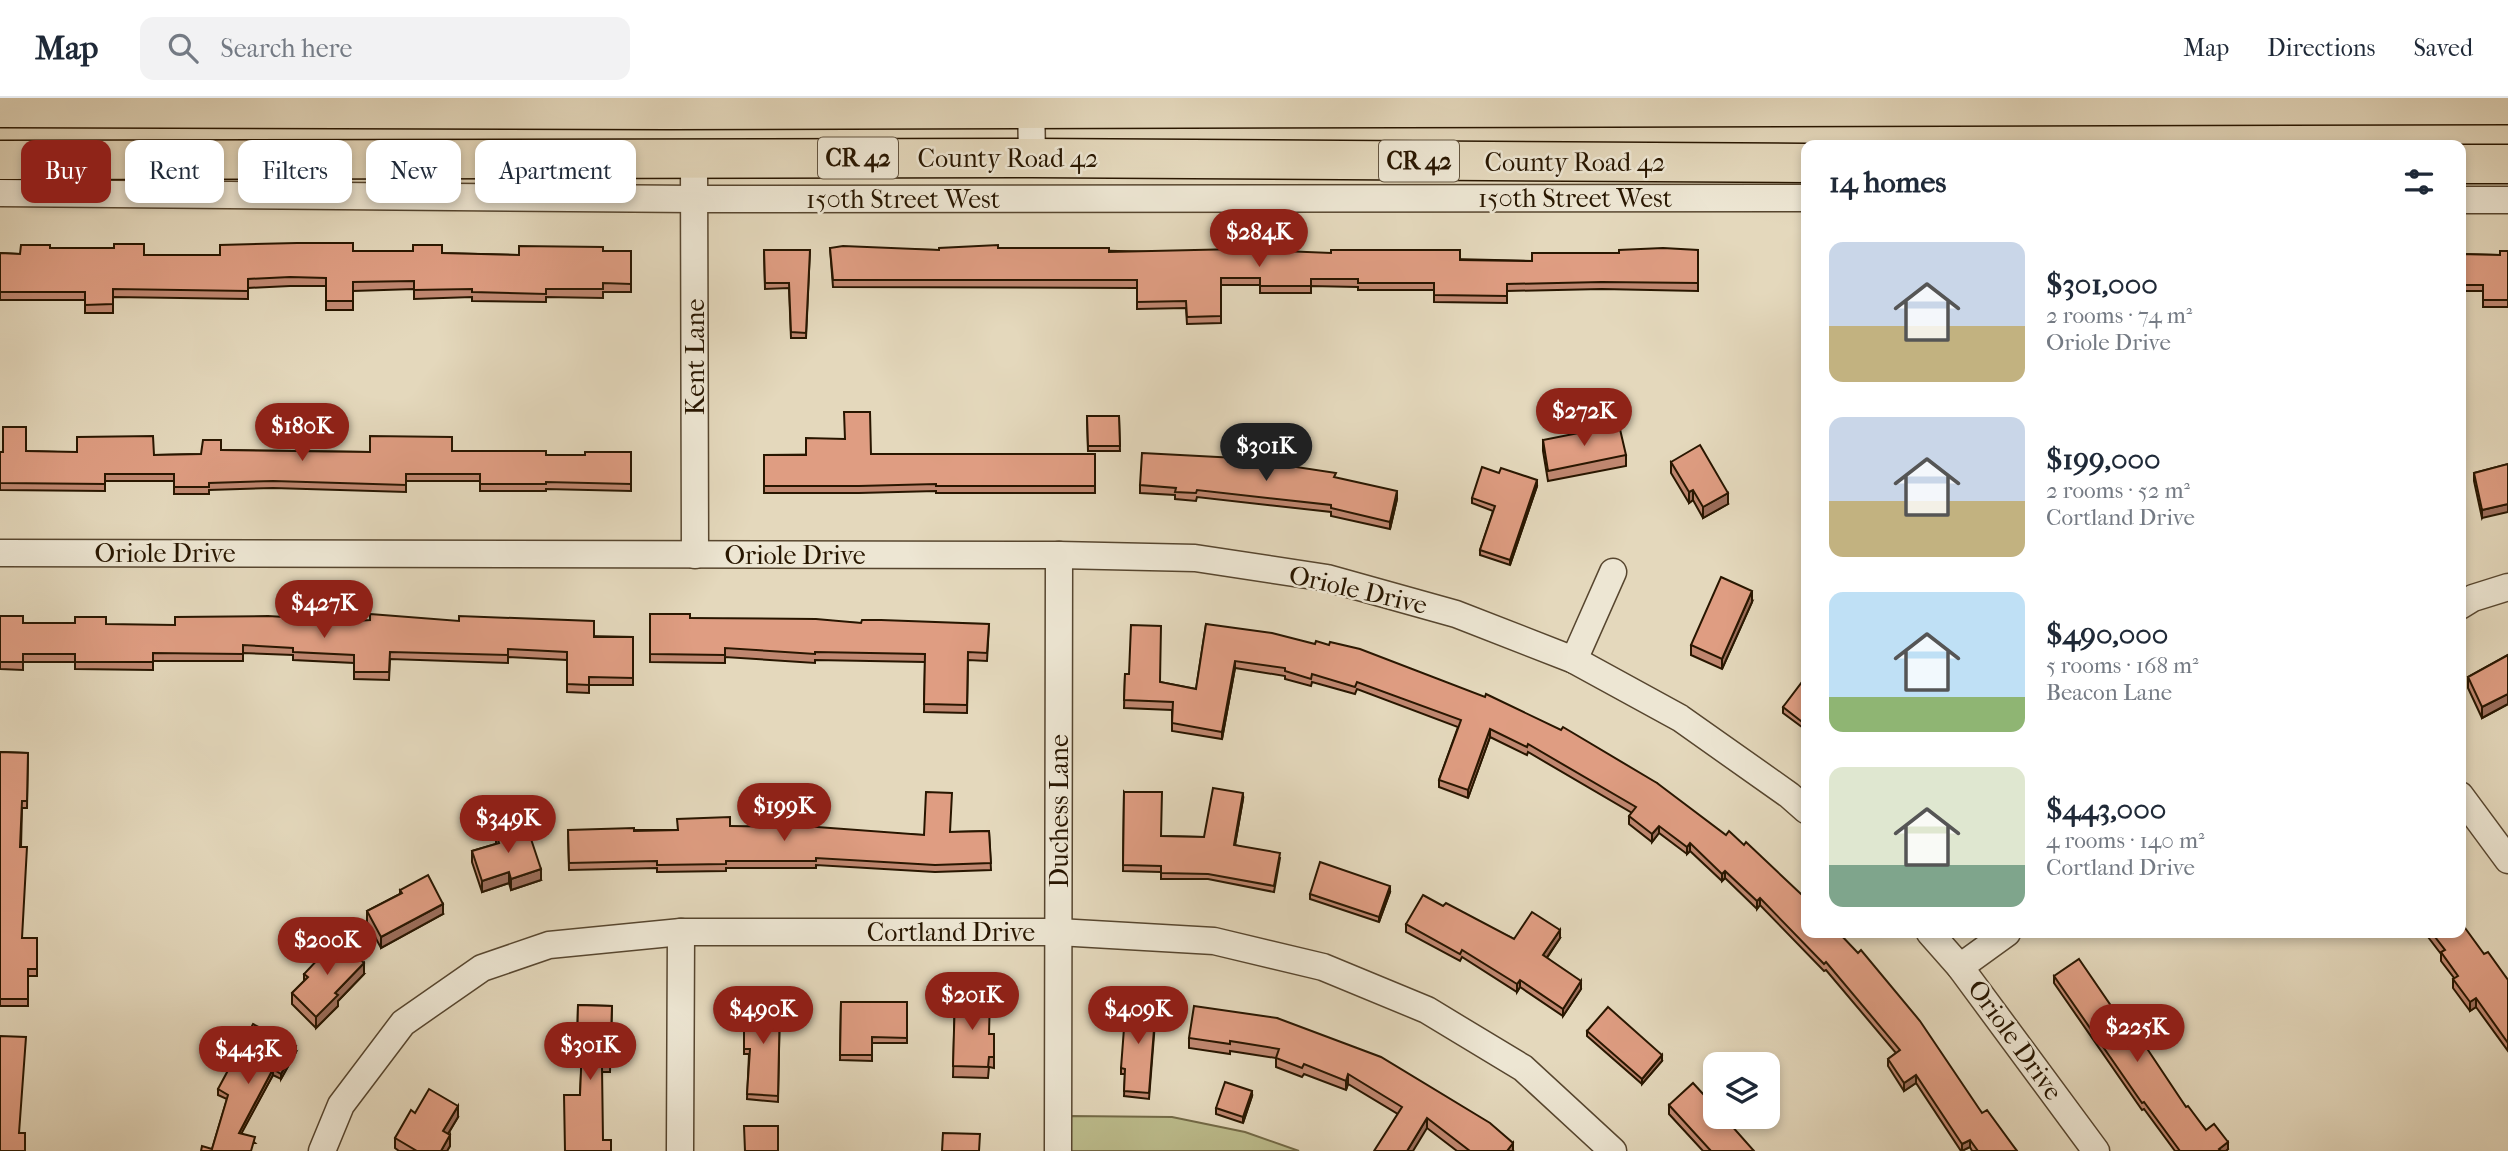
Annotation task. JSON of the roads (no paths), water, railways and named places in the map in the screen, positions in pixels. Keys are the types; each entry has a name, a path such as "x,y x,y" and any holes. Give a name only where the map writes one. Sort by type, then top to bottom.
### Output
{"highway":[{"name":"County Road 42","path":"0,108 683,110 1031,103 2508,105"},
{"name":"County Road 42","path":"0,160 1031,158 1801,163"},
{"path":"2466,164 2508,164"}],"street":[{"path":"1031,103 1031,158"},
{"name":"Kent Lane","path":"695,158 695,555"},
{"name":"150th Street West","path":"0,193 695,199 1801,198"},
{"path":"2466,200 2508,200"},
{"name":"Oriole Drive","path":"0,553 1059,555 1195,558 1328,578 1456,614 1574,660 1680,718 1801,806"},
{"name":"Duchess Lane","path":"1058,1151 1059,555"},
{"path":"1574,660 1613,572"},
{"path":"2466,602 2508,587"},
{"path":"2466,803 2508,860"},
{"path":"680,1151 681,932"},
{"name":"Cortland Drive","path":"322,1151 341,1105 403,1023 482,968 549,945 681,932 1058,932 1214,941 1323,967 1427,1010 1524,1068 1613,1151"},
{"name":"Oriole Drive","path":"1935,938 1961,967 2096,1151"},
{"path":"1961,967 2000,938"}]}
